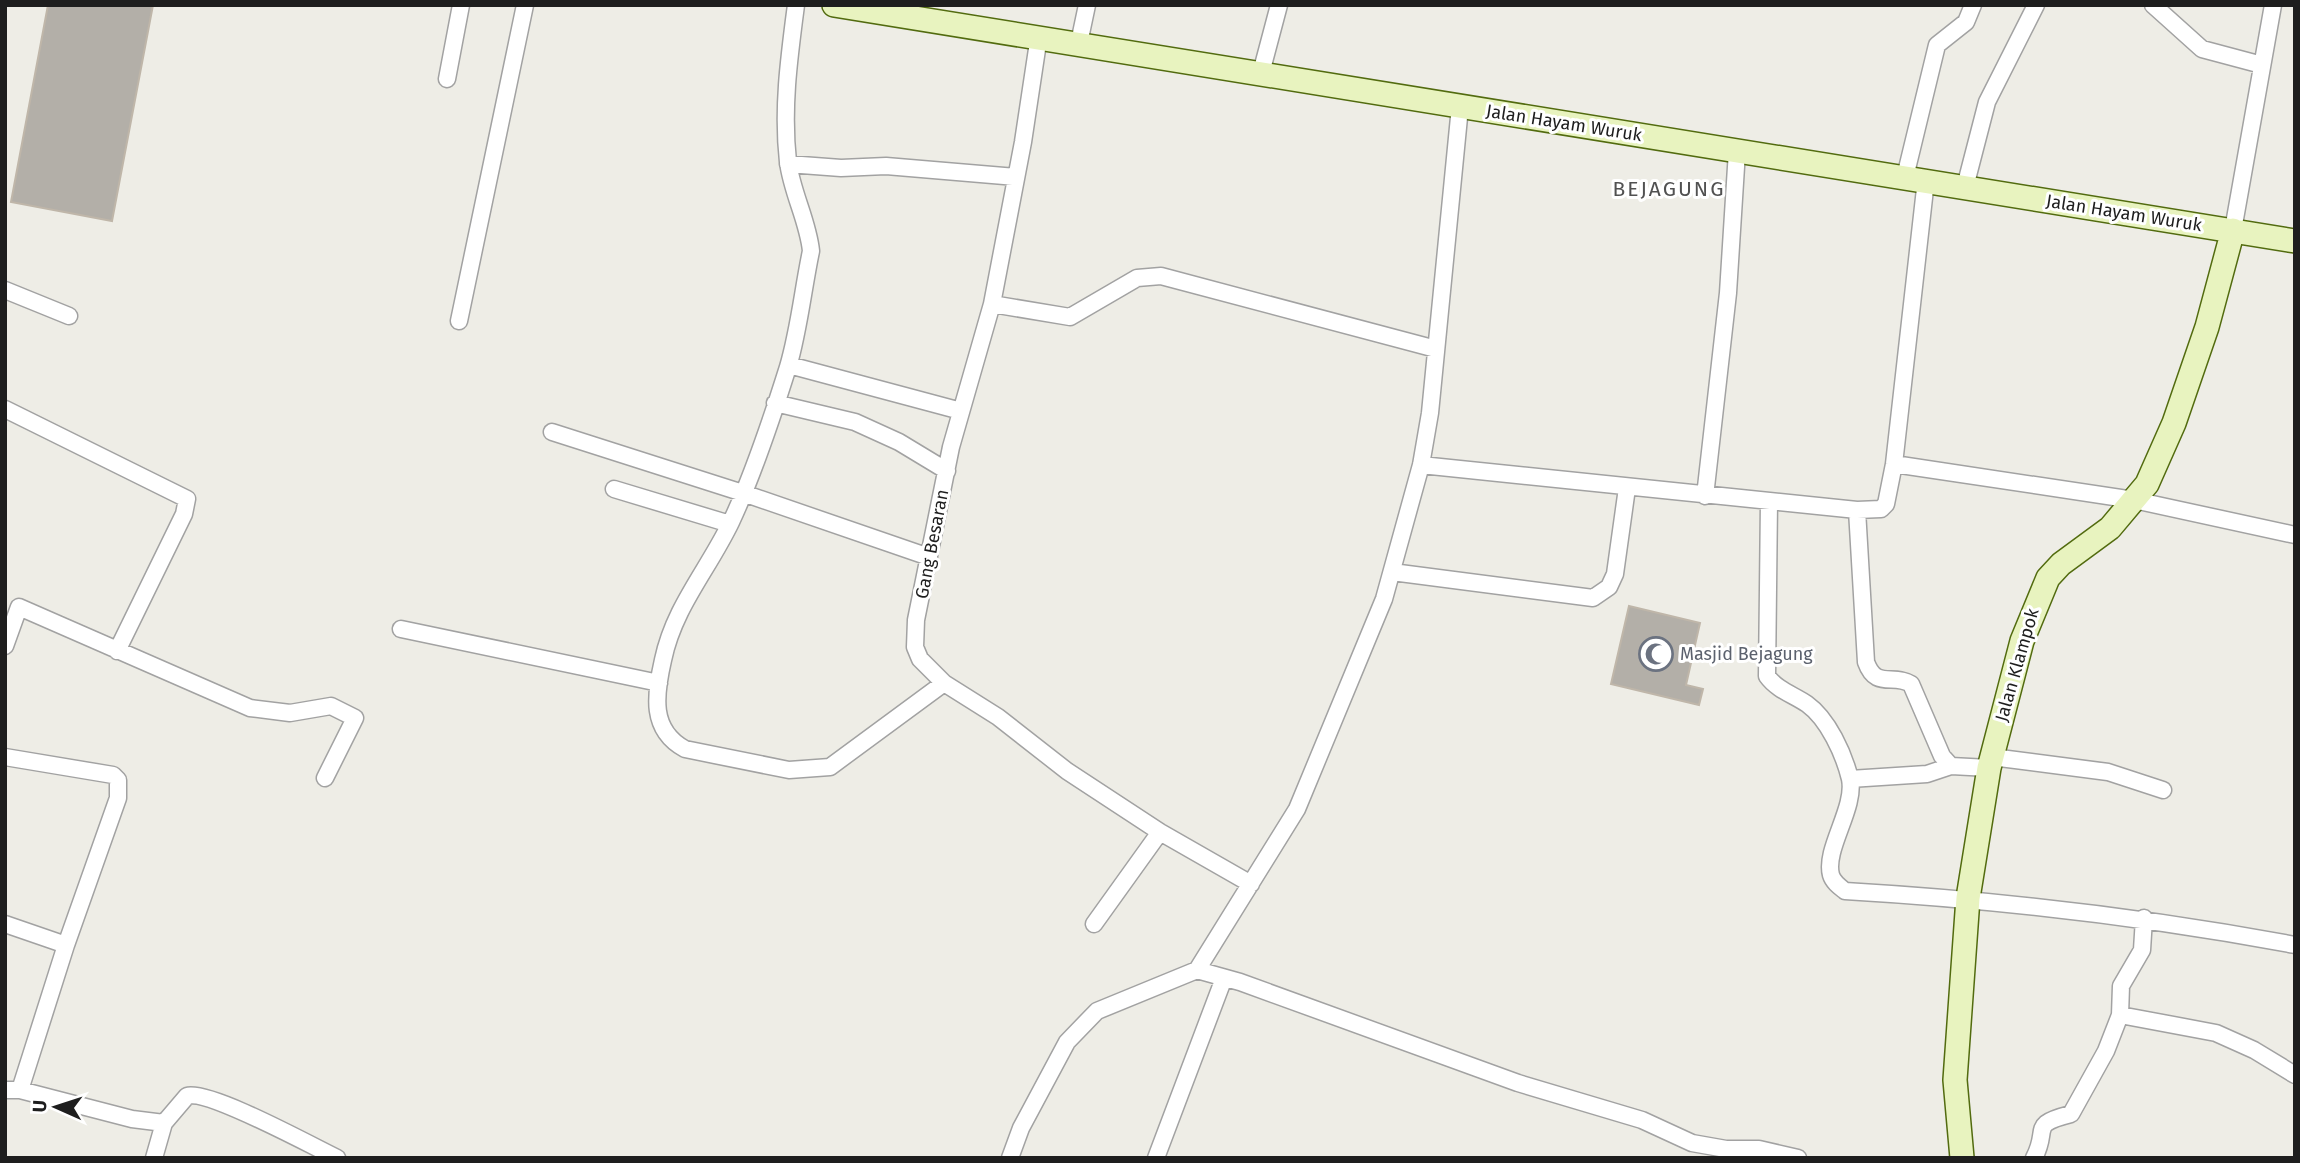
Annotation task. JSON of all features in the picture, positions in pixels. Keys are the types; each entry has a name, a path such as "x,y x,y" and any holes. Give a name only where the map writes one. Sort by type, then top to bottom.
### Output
{"main road":[{"name":"Jalan Hayam Wuruk","path":"834,5 2295,241"},
{"name":"Jalan Klampok","path":"1962,1158 1955,1080 1968,898 1991,762 2022,641 2048,578 2061,564 2110,528 2147,484 2174,424 2207,327 2233,230"}],"street":[{"path":"447,79 461,5"},
{"path":"459,321 525,5"},
{"path":"796,5 785,90 788,164 801,214 809,233 811,251 789,365 743,493 730,524 671,625 659,683 659,719 672,742 685,749 789,770 830,767 944,683"},
{"path":"1079,43 1087,5"},
{"path":"1261,73 1279,5"},
{"path":"1421,465 1705,496 1857,510 1881,509 1886,504 1895,464 1915,179 1937,45 1966,22 1973,5"},
{"path":"1965,187 1987,102 2036,5"},
{"path":"2153,5 2202,49 2262,65"},
{"path":"2233,230 2273,5"},
{"name":"Gang Besaran","path":"1038,36 1016,177 992,304 947,471 916,621 915,647 920,659 944,683 998,717 1067,771 1160,832 1251,884"},
{"path":"1010,1158 1021,1128 1067,1042 1097,1011 1198,970 1297,809 1384,599 1421,465 1436,349 1460,107"},
{"path":"1705,496 1728,293 1737,150"},
{"path":"788,164 841,168 886,166 1016,177"},
{"path":"992,304 1070,317 1137,278 1161,276 1436,349"},
{"path":"5,290 69,316"},
{"path":"789,365 961,411"},
{"path":"775,403 855,422 899,442 947,471"},
{"path":"5,409 187,499 184,514 117,651"},
{"path":"552,432 743,493 929,558"},
{"path":"1895,464 2134,500 2295,535"},
{"path":"1392,572 1593,598 1609,586 1615,575 1627,488"},
{"path":"614,489 730,524"},
{"path":"1769,500 1767,676 1810,706 1822,720 1832,734 1850,779 1849,795 1831,862 1831,875 1835,883 1845,891 1968,898 2144,918 2295,945"},
{"path":"1857,510 1866,662 1870,672 1877,678 1911,684 1942,756 1951,766"},
{"path":"5,646 12,604 260,711 290,713 328,706 351,714 354,720 325,778"},
{"path":"401,629 659,683"},
{"path":"5,757 113,775 118,779 118,798 13,1090 121,1117 164,1123"},
{"path":"1850,779 1927,774 1951,766 1991,762 2108,772 2163,790"},
{"path":"1094,924 1160,832"},
{"path":"2034,1158 2042,1126 2047,1120 2071,1114 2106,1051 2120,1015 2120,986 2142,950 2144,918"},
{"path":"5,924 66,945"},
{"path":"1198,970 1518,1083 1642,1120 1692,1143 1726,1149 1759,1149 1798,1158"},
{"path":"1156,1158 1224,978"},
{"path":"2120,1015 2216,1033 2254,1050 2295,1074"},
{"path":"154,1158 164,1123 187,1096 197,1095 244,1112 337,1158"}],"building":[{"path":"48,5 153,5 112,221 11,202"},
{"name":"Masjid Bejagung","path":"1629,606 1700,623 1686,685 1703,689 1699,705 1611,684"}],"place":[{"name":"Masjid Bejagung","path":"1656,654"}],"district":[{"name":"BEJAGUNG","path":"1669,189"}]}
